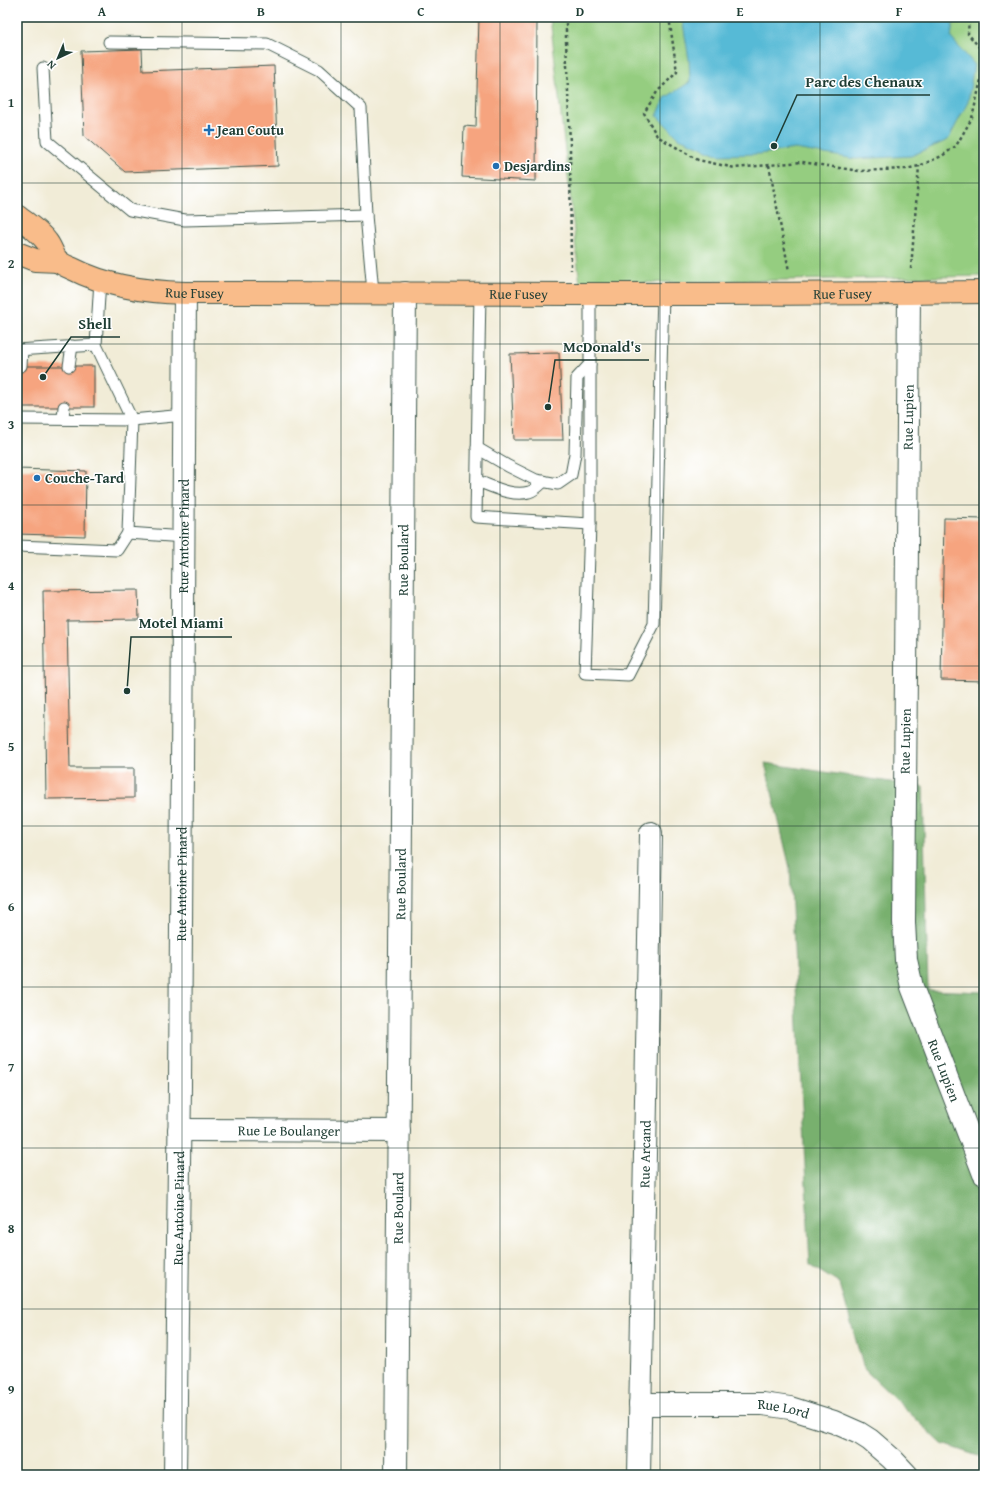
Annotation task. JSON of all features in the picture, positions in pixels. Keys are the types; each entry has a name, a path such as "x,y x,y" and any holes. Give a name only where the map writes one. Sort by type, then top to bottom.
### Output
{"main road":[{"path":"17,216 37,231 46,241 58,261"},
{"name":"Rue Fusey","path":"17,252 35,260 58,261 100,280 142,290 185,293 405,292 581,294 909,294 984,292"}],"street":[{"name":"Rue Boulard","path":"396,1475 405,292"},
{"name":"Rue Antoine Pinard","path":"175,1475 185,293"},
{"name":"Rue Lupien","path":"909,294 904,922 906,960 917,1001 984,1174"},
{"name":"Rue Arcand","path":"639,1475 651,833"},
{"name":"Rue Le Boulanger","path":"179,1130 399,1131"},
{"name":"Rue Lord","path":"640,1404 763,1404 790,1408 834,1422 859,1433 892,1458 907,1475"}],"lane":[{"path":"109,42 267,44 319,70 361,108 366,215 373,292"},
{"path":"43,68 47,141 130,210 185,220 366,215"},
{"path":"17,546 117,550 128,533 132,420 96,344 100,280"},
{"path":"480,293 476,517 590,524"},
{"path":"581,294 590,364 590,524 585,673 628,675 654,624 663,294"},
{"path":"21,366 20,350 96,344"},
{"path":"70,366 72,346"},
{"path":"477,448 536,480 558,484 571,475 575,454 577,378 590,364"},
{"path":"17,419 63,412 132,420 184,415"},
{"path":"477,481 511,492 519,493 530,492 544,481"},
{"path":"128,533 184,537"}],"path":[{"path":"566,17 570,144 581,294"},
{"path":"669,17 677,72 657,92 644,112 657,136 698,160 735,168 802,162 859,172 906,169 919,166 942,156 956,146 972,118 984,67 980,48 968,34 970,17"},
{"path":"769,165 794,294"},
{"path":"909,294 919,166"}],"green space":[{"path":"550,17 984,17 984,276 580,284"},
{"path":"765,763 923,787 928,990 984,992 984,1458 942,1444 864,1369 840,1284 810,1265 790,868"}],"water":[{"path":"682,17 954,17 951,38 974,64 968,102 948,140 911,156 855,159 795,149 760,154 720,155 679,138 657,116 665,98 690,82 689,60"}],"building":[{"path":"479,17 537,17 536,181 462,177 464,126 476,127"},
{"path":"142,49 143,71 274,66 278,166 125,172 84,136 81,51"},
{"path":"559,353 563,440 514,440 510,354"},
{"path":"17,366 94,366 94,407 17,407"},
{"path":"17,469 86,471 85,536 17,534"},
{"path":"944,518 984,519 984,681 941,680"},
{"path":"138,590 139,619 67,620 70,768 134,768 134,798 46,799 43,591"}],"place":[{"name":"Jean Coutu","path":"209,130"},
{"name":"Parc des Chenaux","path":"774,146"},
{"name":"Desjardins","path":"496,166"},
{"name":"Shell","path":"43,377"},
{"name":"McDonald's","path":"548,407"},
{"name":"Couche-Tard","path":"37,478"},
{"name":"Motel Miami","path":"127,691"}]}
